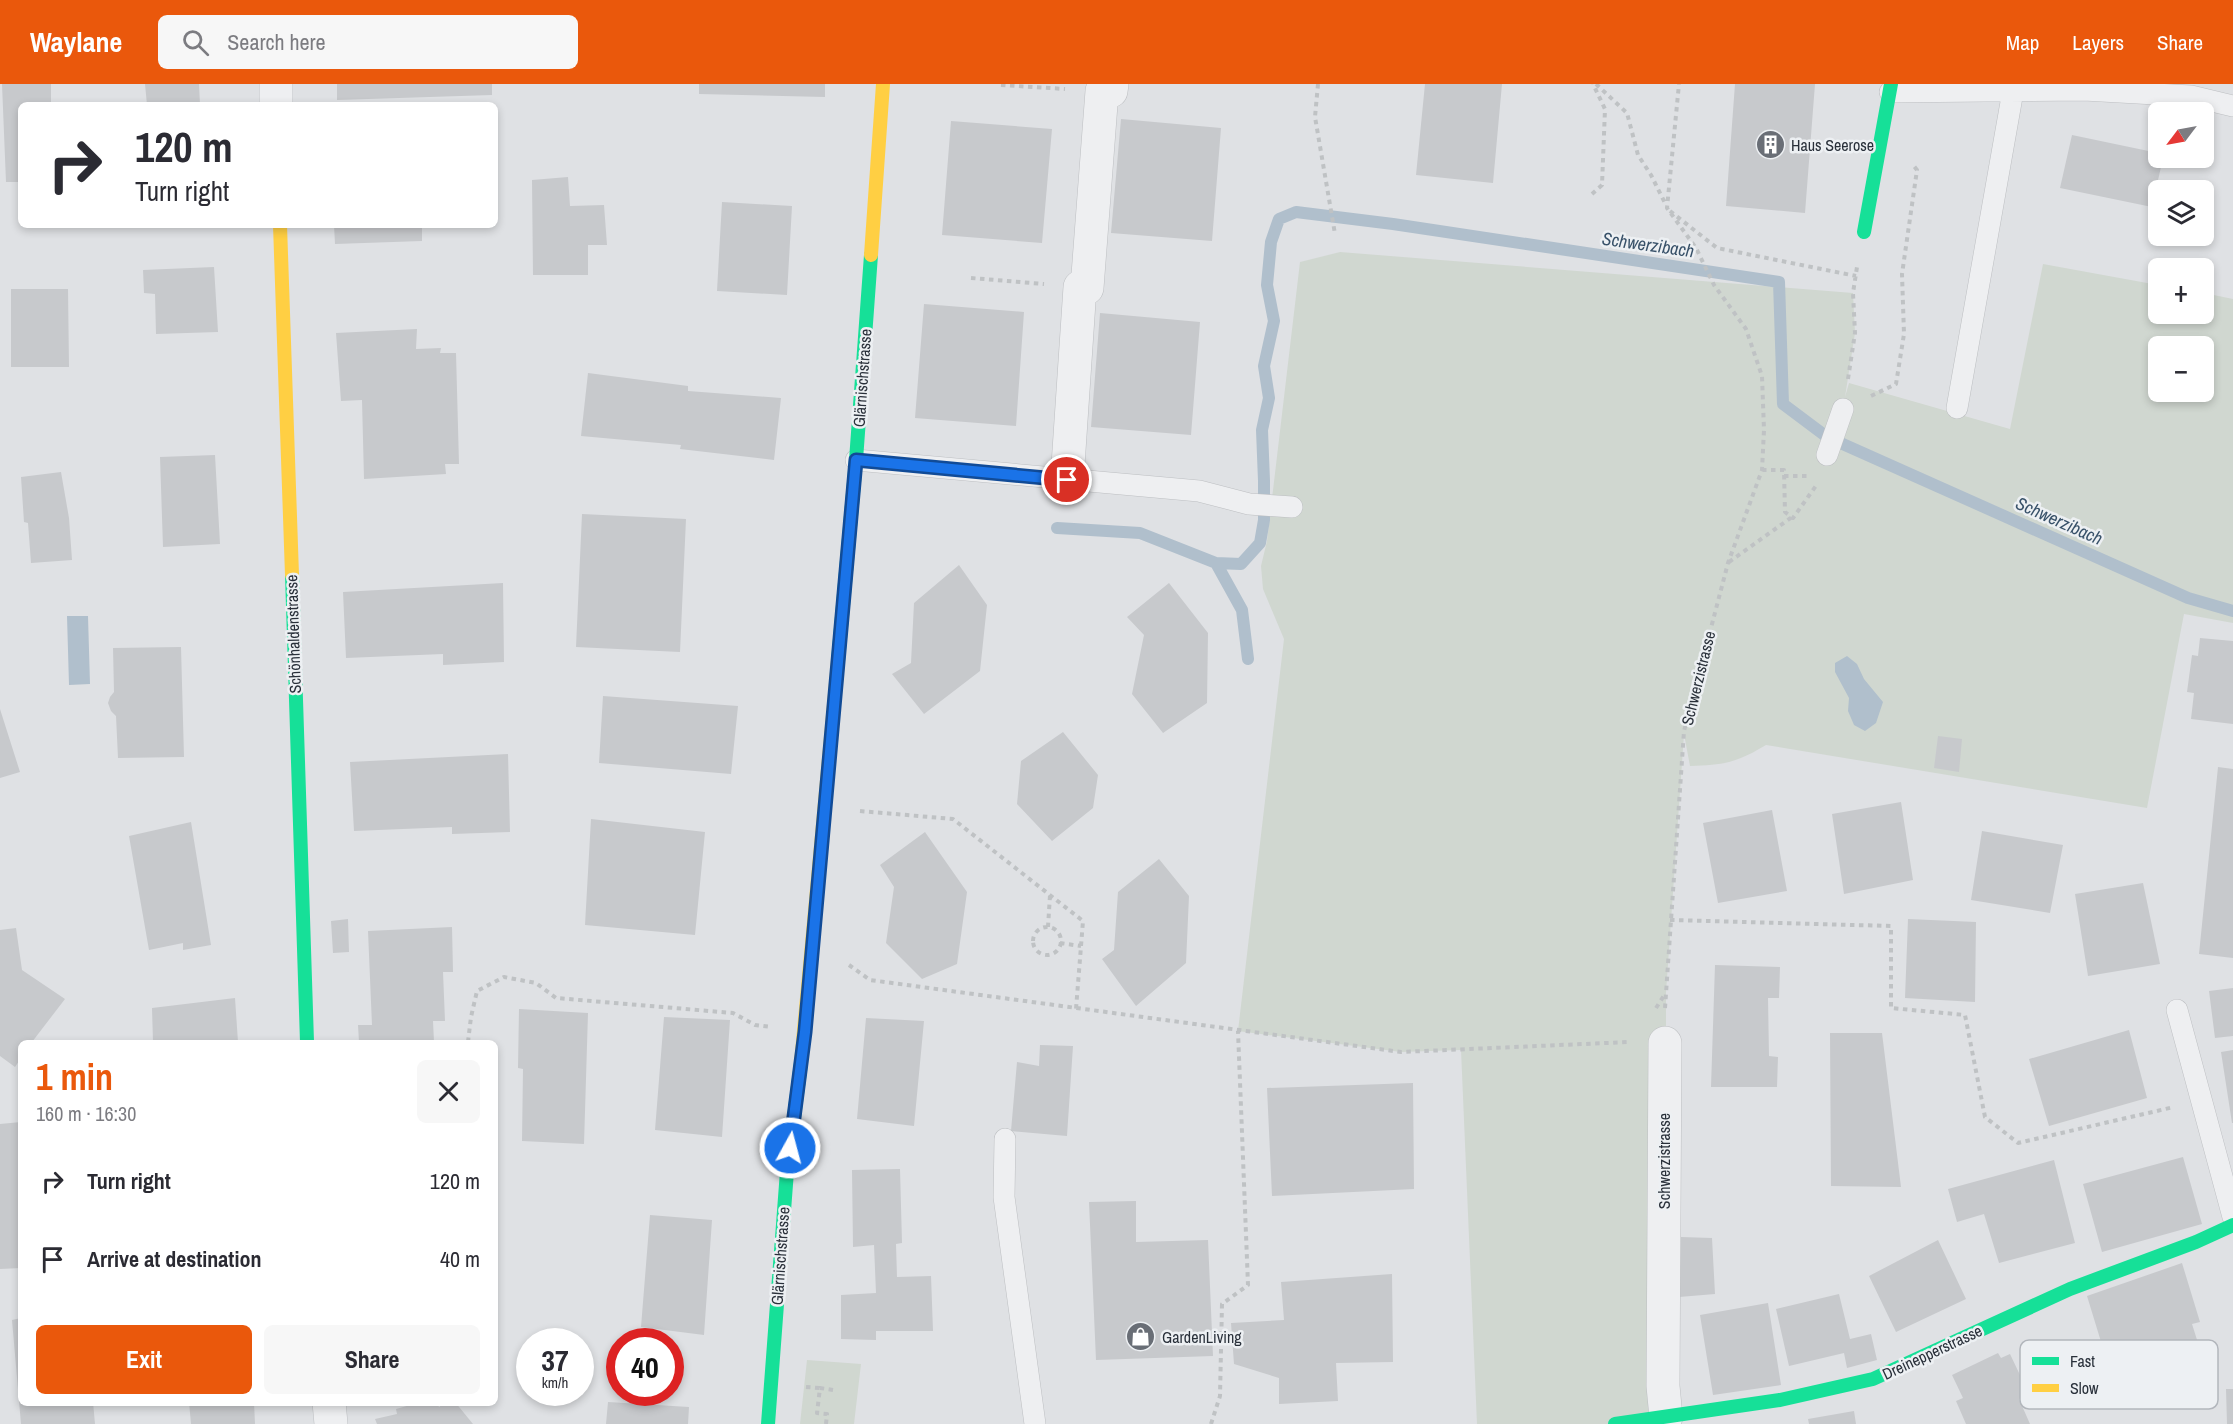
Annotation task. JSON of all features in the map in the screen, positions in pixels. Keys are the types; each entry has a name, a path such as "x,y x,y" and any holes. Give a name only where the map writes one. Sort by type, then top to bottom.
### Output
{"street":[{"path":"276,84 276,102"},
{"name":"Glärnischstrasse","path":"768,1424 786,1171 805,1032 856,460 883,84"},
{"path":"1067,480 1080,287 1087,288 1107,87"},
{"path":"1864,232 1890,88"},
{"name":"Schönhaldenstrasse","path":"280,228 307,1040"},
{"name":"Schwerzistrasse","path":"1650,1042 1666,1417"},
{"name":"Dreinepperstrasse","path":"1615,1424 1780,1400 1873,1379 2070,1289 2196,1242 2233,1225"},
{"path":"329,1406 331,1424"}],"lane":[{"path":"1890,88 2084,90 2191,96 2233,106"},
{"path":"1957,408 2013,91"},
{"path":"1827,456 1843,409"},
{"path":"856,460 1199,491 1249,504 1292,507"},
{"path":"2177,1010 2233,1217"},
{"path":"1005,1139 1004,1197 1035,1424"}],"path":[{"path":"1318,84 1315,117 1335,234"},
{"path":"1592,194 1602,185 1605,109 1595,84"},
{"name":"Schwerzistrasse","path":"1595,84 1627,113 1638,155 1651,175 1666,208 1696,248 1714,285 1746,329 1762,376 1764,430 1762,470 1728,563 1684,731 1670,920 1650,1042"},
{"path":"1679,84 1666,208 1717,248 1856,276"},
{"path":"1001,86 1107,87"},
{"path":"1843,409 1896,384 1904,334 1902,274 1917,170 1911,163"},
{"path":"1843,409 1856,333 1853,292 1864,232"},
{"path":"971,278 1080,287"},
{"path":"1728,563 1793,518 1818,483 1827,456"},
{"path":"1762,470 1784,470 1785,512 1792,517"},
{"path":"856,811 953,819 1083,921 1076,1010"},
{"path":"1048,927 1050,895"},
{"path":"1670,920 1891,926 1891,1008 1965,1015 1985,1117 2018,1143 2202,1100"},
{"path":"1048,927 1059,934 1060,943 1057,951 1044,955 1035,950 1034,936 1040,929 1048,927"},
{"path":"1060,943 1081,946"},
{"path":"843,962 870,980 1076,1010 1401,1052 1650,1042"},
{"path":"468,1040 477,991 504,977 536,983 556,998 733,1012 755,1025 805,1032"},
{"path":"1211,1424 1220,1396 1222,1304 1248,1285 1238,1031"},
{"path":"826,1424 827,1414 817,1413 820,1388 833,1390"}],"shaded area":[{"path":"1340,252 1853,293 1855,333 1845,397 1849,383 2010,429 2043,264 2148,283 2148,324 2214,324 2214,295 2233,299 2233,623 2184,614 2147,808 1766,745 1730,762 1690,766 1684,734 1666,993 1666,1417 1615,1424 1477,1424 1461,1050 1401,1052 1238,1031 1284,639 1263,589 1261,566 1267,541 1300,262"},
{"path":"807,1360 861,1364 854,1424 800,1424"}],"water":[{"path":"67,616 88,616 90,684 69,685"},
{"path":"1847,656 1857,664 1864,679 1883,702 1876,723 1865,731 1854,725 1848,711 1849,698 1835,672 1835,663"}],"building":[{"path":"2,84 51,84 51,102 18,102 18,182 6,182"},
{"path":"145,84 199,84 200,102 147,102"},
{"path":"337,84 492,84 492,95 337,100"},
{"path":"699,84 825,84 825,97 699,94"},
{"path":"1425,84 1502,84 1493,183 1416,175"},
{"name":"Haus Seerose","path":"1735,84 1815,84 1805,213 1726,206"},
{"path":"1121,119 1221,128 1212,241 1111,233"},
{"path":"951,121 1052,129 1042,243 942,235"},
{"path":"2072,135 2148,151 2148,168 2161,168 2158,180 2148,180 2148,206 2060,188"},
{"path":"568,177 570,206 604,205 607,245 588,245 588,275 533,275 532,180"},
{"path":"722,202 792,206 787,295 717,291"},
{"path":"334,228 422,228 422,241 335,244"},
{"path":"214,267 218,332 156,334 155,294 144,293 143,270"},
{"path":"11,289 68,289 69,367 11,367"},
{"path":"924,304 1024,312 1016,426 915,418"},
{"path":"1100,313 1200,322 1191,435 1091,427"},
{"path":"417,329 416,349 441,348 440,353 456,353 459,464 445,464 446,474 364,479 362,400 341,401 336,333"},
{"path":"588,373 688,386 688,391 781,398 774,460 680,449 681,445 581,436"},
{"path":"215,455 220,544 163,547 160,457"},
{"path":"61,472 69,518 72,560 31,563 28,523 24,522 21,477"},
{"path":"582,514 686,519 680,652 576,647"},
{"path":"959,565 987,605 980,671 924,714 892,674 911,663 914,603"},
{"path":"503,583 504,662 443,665 443,654 346,658 343,592"},
{"path":"1169,583 1208,633 1207,703 1163,733 1132,694 1144,635 1127,617"},
{"path":"2200,638 2233,641 2233,724 2191,719 2194,693 2187,692 2192,655 2198,656"},
{"path":"181,647 184,757 118,758 116,716 108,703 114,692 113,648"},
{"path":"603,696 738,706 731,774 599,763"},
{"path":"0,709 20,772 0,778"},
{"path":"1063,732 1098,775 1093,808 1052,841 1017,804 1021,761"},
{"path":"1938,736 1962,739 1959,772 1934,768"},
{"path":"508,754 510,832 452,834 452,827 354,831 350,762"},
{"path":"2218,767 2233,769 2233,958 2199,954"},
{"path":"1901,802 1913,880 1844,894 1832,814"},
{"path":"1772,810 1787,891 1718,903 1703,823"},
{"path":"591,819 705,832 695,935 585,925"},
{"path":"191,822 211,945 183,950 183,943 149,950 129,836"},
{"path":"1982,831 2063,845 2050,913 1971,900"},
{"path":"925,832 967,892 957,964 922,979 886,943 894,887 880,865"},
{"path":"1159,859 1189,896 1186,963 1136,1006 1102,959 1114,950 1118,892"},
{"path":"2143,883 2160,964 2088,976 2075,894"},
{"path":"348,919 349,952 333,953 331,921"},
{"path":"1908,919 1976,922 1975,1002 1905,998"},
{"path":"452,927 453,972 443,972 445,1021 433,1021 434,1040 359,1040 358,1025 372,1025 368,931"},
{"path":"16,928 22,970 65,999 34,1040 18,1040 18,1062 15,1067 0,1056 0,930"},
{"path":"1715,965 1780,967 1779,998 1768,998 1769,1056 1778,1057 1777,1087 1711,1087"},
{"path":"2233,988 2233,1036 2215,1038 2209,991"},
{"path":"235,998 238,1040 153,1040 152,1008"},
{"path":"519,1009 588,1013 584,1144 522,1141 523,1069 518,1068"},
{"path":"664,1017 730,1020 722,1137 655,1130"},
{"path":"866,1018 924,1021 914,1126 857,1119"},
{"path":"2129,1030 2147,1098 2049,1126 2029,1059"},
{"path":"1830,1033 1882,1033 1901,1187 1831,1186"},
{"path":"1040,1045 1073,1046 1067,1136 1011,1131 1017,1062 1039,1066"},
{"path":"2233,1050 2233,1123 2232,1123 2221,1052"},
{"path":"1413,1083 1414,1189 1272,1196 1267,1088"},
{"path":"18,1122 18,1268 0,1269 0,1124"},
{"path":"2183,1157 2202,1224 2102,1252 2083,1184"},
{"path":"2054,1160 2075,1243 1999,1263 1984,1214 1957,1222 1948,1189"},
{"path":"900,1169 902,1243 896,1244 897,1277 931,1276 933,1331 876,1331 876,1340 841,1339 841,1295 876,1293 874,1245 853,1247 852,1170"},
{"path":"1136,1201 1136,1242 1208,1240 1213,1356 1096,1360 1089,1202"},
{"path":"650,1215 712,1220 704,1335 684,1332 684,1328 641,1327"},
{"path":"1681,1237 1712,1238 1715,1294 1679,1297"},
{"path":"1938,1240 1966,1299 1896,1332 1869,1276"},
{"path":"2182,1263 2200,1322 2192,1324 2197,1340 2100,1340 2087,1296"},
{"path":"1392,1274 1393,1362 1336,1363 1338,1401 1279,1404 1279,1378 1234,1364 1231,1323 1284,1320 1281,1282"},
{"path":"1839,1294 1850,1339 1871,1334 1877,1360 1847,1368 1844,1353 1789,1366 1776,1309"},
{"path":"1768,1303 1781,1385 1713,1395 1700,1315"},
{"path":"18,1319 18,1389 12,1320"},
{"path":"1998,1353 2001,1358 2010,1354 2020,1375 2020,1409 2023,1409 2030,1424 1966,1424 1956,1401 1963,1398 1952,1375"},
{"path":"2226,1389 2233,1389 2233,1424 2227,1424"},
{"path":"19,1406 93,1406 95,1424 21,1424"},
{"path":"189,1406 254,1406 255,1424 191,1424"},
{"path":"407,1406 458,1406 473,1424 377,1424 375,1419 397,1414 396,1409"},
{"path":"608,1406 689,1407 688,1424 606,1424"},
{"path":"1854,1411 1856,1424 1809,1424 1808,1419"}],"waterway":[{"name":"Schwerzibach","path":"1216,563 1241,564 1260,543 1264,520 1262,430 1269,398 1264,366 1274,321 1267,285 1271,242 1279,219 1296,212 1393,224 1779,282 1783,404 1827,437 2188,598 2233,611"},
{"path":"1057,528 1140,533 1216,563 1242,610 1248,659"}],"traffic: fast":[{"path":"1864,232 1891,84"},
{"path":"838,661 871,255"},
{"path":"292,575 307,1040"},
{"path":"768,1424 787,1171 801,1063"},
{"path":"1615,1424 1780,1400 1873,1379 2070,1289 2196,1242 2233,1225"}],"traffic: slow":[{"path":"871,255 883,84"},
{"path":"280,228 292,575"},
{"path":"801,1063 838,661"}],"place":[{"name":"Haus Seerose","path":"1770,145"},
{"name":"GardenLiving","path":"1141,1337"}],"route":[{"path":"790,1148 805,1032 856,460 1067,480"}]}
